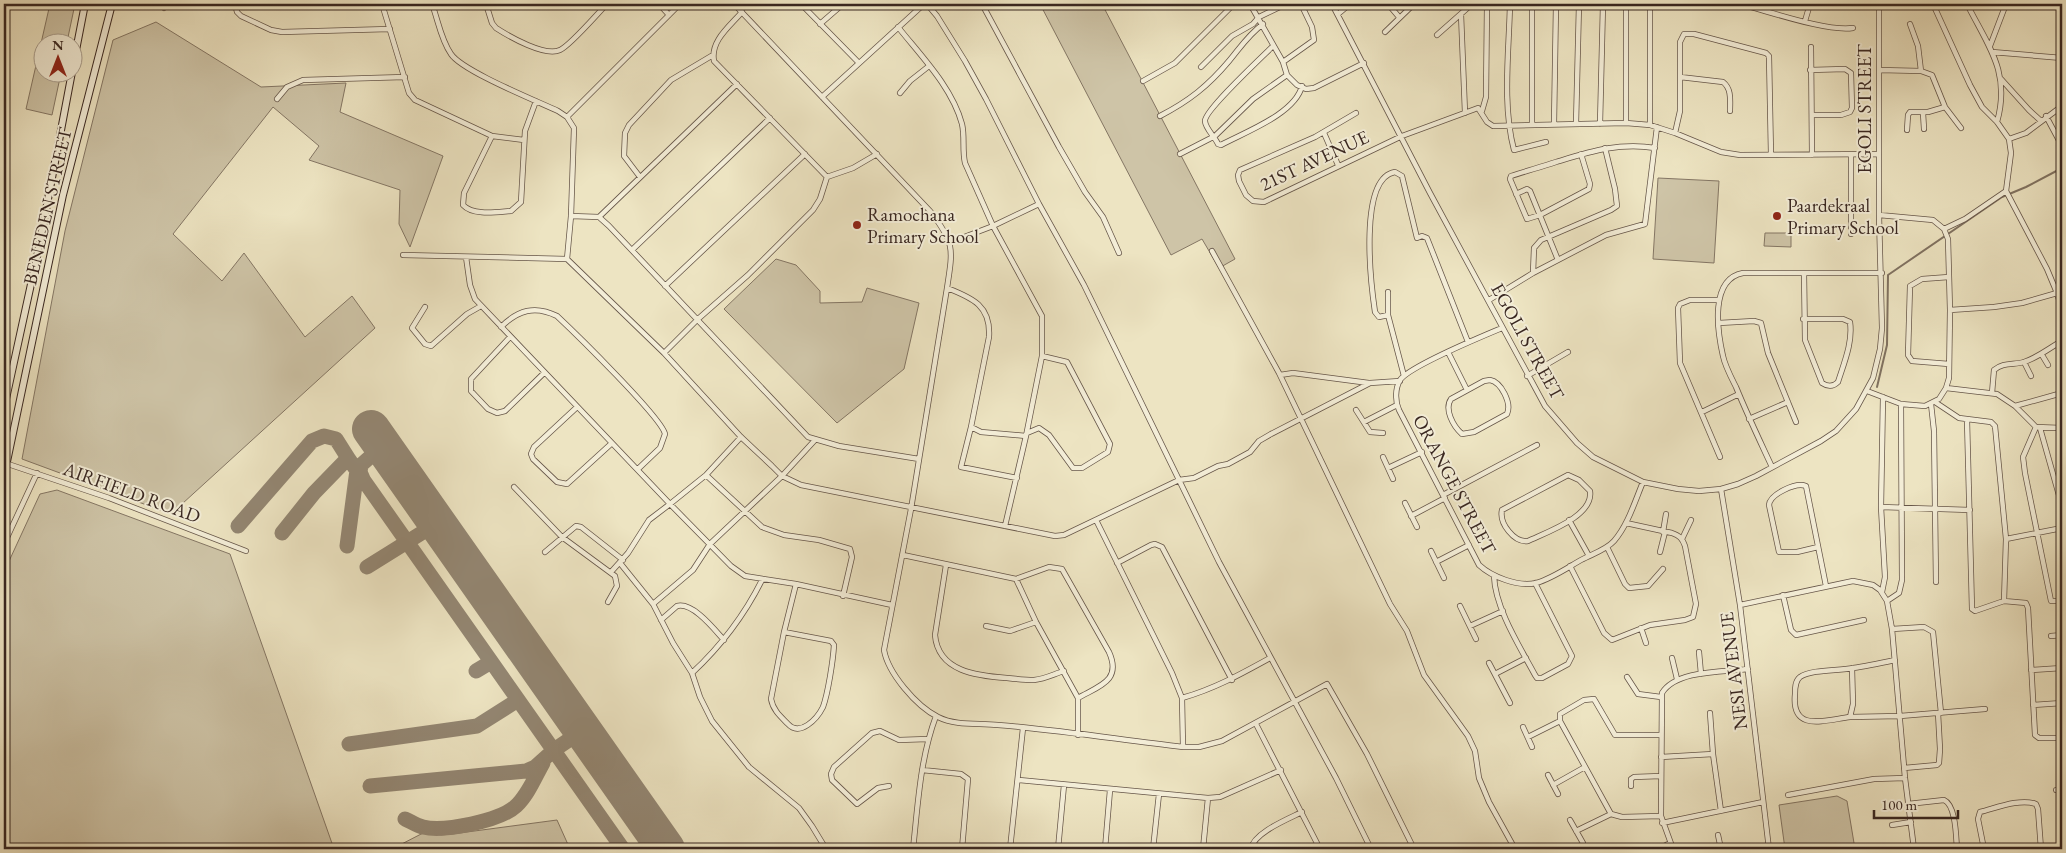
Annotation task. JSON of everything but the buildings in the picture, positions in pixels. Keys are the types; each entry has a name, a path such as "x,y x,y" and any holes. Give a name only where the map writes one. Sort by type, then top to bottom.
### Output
{"main road":[{"name":"BENEDEN STREET","path":"80,32 85,4"},
{"name":"BENEDEN STREET","path":"4,476 5,463 63,194 112,4"},
{"name":"BENEDEN STREET","path":"4,408 38,252 70,82"}],"street":[{"path":"235,4 237,12 241,16 276,32 390,29"},
{"path":"382,4 409,93 414,100 492,136 524,140"},
{"path":"432,4 446,45 456,60 469,69 567,117 574,128 571,216 567,259"},
{"path":"488,4 496,28 543,51 553,52 564,48 607,4"},
{"path":"659,4 669,15"},
{"path":"567,117 680,4"},
{"path":"734,4 930,210 947,234 950,242 952,256 947,288 903,555 884,650 885,657 896,676 918,703 936,716 948,721 964,724 997,724 1183,747 1199,747 1222,741 1327,684 1367,754 1414,849"},
{"path":"801,4 858,63"},
{"path":"820,24 843,4"},
{"path":"822,97 925,4 937,16 965,61 1038,204 1084,285 1219,562 1371,849"},
{"path":"982,4 1059,147 1085,192 1103,217 1119,254"},
{"path":"1143,81 1175,63 1234,4"},
{"path":"1250,4 1259,17 1288,75 1294,82 1306,89 1314,88 1364,62"},
{"path":"1201,66 1223,43 1253,24 1259,17 1286,4"},
{"path":"1282,62 1314,40 1312,27 1301,4"},
{"name":"EGOLI STREET","path":"1332,4 1364,62 1430,193 1489,300 1527,376 1545,406 1576,443 1593,457 1643,482 1678,489 1721,489 1747,480 1821,441 1836,430 1856,409 1867,391 1877,365 1882,328 1879,4"},
{"path":"1338,14 1350,4"},
{"path":"1388,4 1399,17"},
{"path":"1385,32 1414,4"},
{"path":"1437,35 1472,4"},
{"path":"1487,4 1486,97 1482,111 1490,125 1650,124 1675,132 1726,154 1879,154"},
{"path":"1510,4 1508,124 1514,150 1546,142"},
{"path":"1532,4 1532,124"},
{"path":"1554,124 1556,4"},
{"path":"1576,124 1579,4"},
{"path":"1600,124 1603,4"},
{"path":"1626,4 1626,123"},
{"path":"1650,4 1650,124"},
{"path":"1740,4 1826,27 1853,28"},
{"path":"1805,21 1810,4"},
{"path":"1933,4 1970,86 1982,107 1997,122 2009,139 2011,153 2006,191 2058,293 2062,310"},
{"path":"1967,4 1990,46 2000,78 2002,88 1997,122"},
{"path":"1990,46 2006,4"},
{"path":"742,12 716,43 713,55 716,64 738,84 827,177"},
{"path":"1460,14 1465,112"},
{"path":"1160,116 1196,96 1230,60 1250,34 1262,24"},
{"path":"1910,24 1918,46 1921,72"},
{"path":"898,27 950,96 962,124 965,163 993,226 1042,316 1042,356 1027,434 1005,526"},
{"path":"1675,132 1680,111 1680,42 1684,34 1694,34 1766,53 1770,60 1771,155"},
{"path":"1273,46 1207,114 1205,124 1215,136 1218,144 1221,145 1279,114 1297,98 1302,86"},
{"path":"1811,47 1812,155"},
{"path":"1992,52 2062,58"},
{"path":"640,177 624,156 624,133 629,124 671,80 713,55"},
{"path":"900,94 910,81 929,66"},
{"path":"1810,70 1845,69 1851,73 1852,108 1850,112 1841,115 1812,115"},
{"path":"1879,70 1921,72 1934,76 1945,107 1961,128"},
{"path":"1180,154 1215,136 1253,99 1288,75"},
{"path":"277,99 287,87 304,80 405,77"},
{"path":"1680,77 1723,82 1728,87 1730,94 1730,111"},
{"path":"2000,78 2041,121"},
{"path":"598,217 738,84"},
{"path":"492,136 464,193 462,205 470,210 481,212 511,211 518,207 522,198 524,140 527,124 536,101"},
{"path":"2009,139 2026,132 2062,106"},
{"path":"1907,130 1910,112 1923,112 1945,107"},
{"name":"21ST AVENUE","path":"1356,113 1324,133 1244,168 1238,175 1239,181 1249,198 1264,202 1402,136 1465,112 1478,108 1482,111"},
{"path":"1923,112 1924,129"},
{"path":"2046,116 2062,146"},
{"path":"632,250 770,118"},
{"path":"1489,300 1533,273 1606,235 1645,224 1657,127"},
{"path":"1324,133 1338,165"},
{"path":"1581,154 1590,184 1589,189 1540,215 1527,219 1510,179 1511,176 1581,154 1605,148 1625,145 1655,148"},
{"path":"1533,273 1534,248 1541,240 1617,206 1605,148"},
{"path":"665,286 805,154"},
{"path":"827,177 853,168 877,154"},
{"path":"1851,154 1851,234"},
{"path":"1388,316 1379,316 1375,312 1370,218 1380,182 1385,176 1395,172 1402,176 1417,238 1426,236 1429,242 1468,342"},
{"path":"664,353 698,319 748,275 813,210 820,199 827,177"},
{"path":"1516,194 1527,189 1530,190 1558,260"},
{"path":"1945,231 2006,191"},
{"path":"950,242 993,226 1038,204"},
{"path":"1867,391 1901,404 1917,406 1933,403 1944,394 1949,378 1950,277 1948,239 1945,231 1938,223 1926,218 1880,215"},
{"path":"571,216 598,217 698,319 803,433 815,440 919,459"},
{"path":"1212,251 1280,375 1390,604 1407,631 1424,675 1468,736 1475,750 1479,778 1489,802 1515,849"},
{"path":"402,256 567,259 664,353 741,437 782,476 811,488 1055,536 1064,535 1179,480 1194,478 1218,466 1228,464 1250,452 1259,441 1370,383"},
{"path":"466,257 472,293 481,306 576,408 638,469 686,522 738,573 762,580 796,584 843,596 892,605"},
{"path":"1772,467 1722,355 1719,323 1720,291 1725,283 1734,275 1882,272"},
{"path":"1803,319 1843,319 1850,322 1851,332 1847,352 1838,382 1834,385 1830,386 1822,383 1805,340 1803,319 1804,273"},
{"path":"1949,364 1917,363 1912,361 1908,355 1910,286 1922,279 1950,277"},
{"path":"947,288 972,297 979,304 990,322 971,427 961,467 1016,478"},
{"path":"1388,292 1388,316 1404,376"},
{"path":"1950,310 2022,303 2058,293"},
{"path":"1719,300 1690,300 1680,304 1678,308 1680,363 1720,457"},
{"path":"425,306 412,328 425,344 431,346 471,311 481,306"},
{"path":"501,327 511,317 525,310 536,309 550,312 564,322 628,388 659,422 665,434 660,448 638,469"},
{"path":"1719,323 1754,321 1761,323 1768,352 1796,422"},
{"path":"1280,375 1293,373 1370,383 1400,381 1407,373 1468,342 1502,328"},
{"path":"510,337 471,379 471,391 488,409 497,413 505,411 544,373"},
{"path":"1992,393 1994,370 2000,365 2024,362 2042,355 2062,342"},
{"path":"1448,352 1467,390"},
{"path":"1527,376 1568,352"},
{"path":"2042,355 2048,365"},
{"path":"971,427 981,432 1027,434 1039,428 1047,432 1072,468 1082,468 1110,449 1110,444 1067,362 1042,356"},
{"path":"2024,362 2030,376"},
{"name":"ORANGE STREET","path":"1400,381 1396,395 1397,405 1480,565 1494,576 1510,581 1536,583"},
{"path":"1484,381 1495,381 1509,404 1507,414 1474,432 1462,434 1458,431 1448,410 1448,404 1451,399 1467,390 1484,381"},
{"path":"1946,388 1997,394 2015,406 2038,428 2062,506"},
{"path":"2015,406 2062,393"},
{"path":"1702,412 1739,394"},
{"path":"1882,592 1885,577 1881,507 1883,397"},
{"path":"1750,419 1788,402"},
{"path":"1933,403 1959,418 1991,422 1995,426 2006,539 2004,602"},
{"path":"1933,403 1936,582"},
{"path":"1887,601 1899,593 1902,580 1901,404"},
{"path":"1364,422 1397,405"},
{"path":"576,408 534,447 531,454 533,459 557,482 567,484 612,443"},
{"path":"1356,410 1370,432 1383,433"},
{"path":"1967,420 1972,609 1975,611 2004,602 2026,603 2028,608 2035,735 2039,738 2062,738"},
{"path":"2038,428 2062,428"},
{"path":"2038,428 2023,457 2051,600 2062,601"},
{"path":"611,572 640,537 649,520 706,475 741,437"},
{"path":"653,604 693,570 710,544 782,476 815,440"},
{"path":"1411,516 1537,445"},
{"path":"1388,468 1422,452"},
{"path":"1382,457 1393,479"},
{"name":"AIRFIELD ROAD","path":"5,463 109,498 246,550"},
{"path":"4,544 36,473"},
{"path":"706,475 744,512 762,526 790,537 813,539 850,549 852,557 843,596"},
{"path":"1568,475 1579,480 1591,494 1587,506 1580,514 1570,520 1528,541 1522,542 1510,534 1500,514 1504,508 1568,475"},
{"path":"1494,576 1496,592 1503,610 1537,678 1542,678 1568,664 1572,656 1536,583 1607,548 1626,522 1643,482"},
{"path":"1818,547 1797,552 1779,552 1769,505 1769,501 1773,496 1797,485 1806,486 1826,586"},
{"path":"514,488 576,550 615,576 617,586 608,602"},
{"name":"NESI AVENUE","path":"1721,489 1740,605 1769,849"},
{"path":"1405,503 1417,527"},
{"path":"1881,507 1970,510"},
{"path":"1660,552 1666,514"},
{"path":"1096,520 1172,673 1182,698 1183,747"},
{"path":"1570,520 1589,556"},
{"path":"1682,539 1691,520"},
{"path":"1570,566 1604,633 1609,639 1616,640 1641,628 1693,617 1696,604 1682,539 1679,536 1626,522"},
{"path":"545,552 572,528 581,527 621,561 653,604 692,673 700,698 712,721 749,767 798,808 826,849"},
{"path":"2006,539 2062,528"},
{"path":"1117,563 1151,545 1162,546 1232,680"},
{"path":"1436,562 1469,545"},
{"path":"1607,548 1625,584 1629,588 1648,586 1663,569"},
{"path":"1431,551 1444,578"},
{"path":"903,555 1016,579 1049,567 1062,569 1108,652 1114,669 1110,677 1078,698"},
{"path":"946,565 935,635 936,646 944,657 959,669 974,675 1033,680 1064,671"},
{"path":"1016,579 1036,622 1078,698 1078,735"},
{"path":"692,673 714,654 749,605 762,580"},
{"path":"1740,605 1853,581 1873,585 1882,592 1887,601 1892,629 1904,768 1914,849"},
{"path":"784,632 831,641 834,645 822,706 806,726 798,729 791,728 774,710 772,702 772,692 784,632 796,584"},
{"path":"1783,595 1791,630 1796,634 1864,620"},
{"path":"661,620 677,606 686,606 708,623 724,640"},
{"path":"1460,606 1476,639"},
{"path":"1470,626 1503,610"},
{"path":"986,626 1010,631 1036,622"},
{"path":"1892,629 1924,626 1933,632 1939,713 1939,763 1937,765 1904,768"},
{"path":"1641,628 1646,643"},
{"path":"2051,636 2062,635"},
{"path":"1699,652 1701,674"},
{"path":"1182,698 1206,691 1232,680 1270,658"},
{"path":"1495,674 1526,658"},
{"path":"1672,658 1678,679"},
{"path":"1895,660 1852,668 1808,673 1800,677 1796,683 1794,702 1799,718 1805,721 1985,709"},
{"path":"1489,663 1510,703"},
{"path":"1850,717 1853,704 1852,668"},
{"path":"2031,670 2062,668"},
{"path":"1673,849 1661,816 1661,697 1665,688 1678,679 1701,674 1748,669"},
{"path":"1627,677 1638,694 1661,697"},
{"path":"1611,814 1560,721 1560,714 1564,710 1590,698 1596,701 1615,735 1661,735"},
{"path":"2033,705 2062,703"},
{"path":"1710,713 1713,754 1721,811"},
{"path":"914,849 922,770 928,739 936,716"},
{"path":"1528,737 1560,721"},
{"path":"1256,724 1320,849"},
{"path":"1523,727 1532,747"},
{"path":"1010,849 1012,817 1019,780 1018,771 1023,728"},
{"path":"889,786 878,788 856,804 832,780 831,774 834,767 872,733 880,731 895,740 928,739"},
{"path":"1661,757 1713,754"},
{"path":"1553,784 1585,767"},
{"path":"922,770 961,774 968,779 962,849"},
{"path":"1019,780 1208,798 1220,797 1281,770"},
{"path":"1548,775 1558,794"},
{"path":"1631,786 1631,779 1634,777 1661,776"},
{"path":"1788,795 1874,779 1905,778"},
{"path":"1058,849 1064,784"},
{"path":"2056,790 2062,789"},
{"path":"1105,849 1110,790"},
{"path":"1153,849 1159,794"},
{"path":"1203,849 1208,798"},
{"path":"1908,804 1944,800 1948,802 1952,808 1957,849"},
{"path":"1662,823 1762,802"},
{"path":"1984,849 1978,819 1980,812 2018,803 2031,802 2036,804 2038,809 2042,849"},
{"path":"1251,849 1251,845 1258,836 1302,812"},
{"path":"1576,831 1611,814 1622,817 1661,816"},
{"path":"1570,820 1583,843"},
{"path":"1892,825 1911,822"},
{"path":"1718,835 1722,849"},
{"path":"1659,849 1670,843"}],"shaded area":[{"path":"50,4 75,4 69,32 44,32"},
{"path":"1040,4 1102,4 1235,259 1219,268 1202,239 1171,255"},
{"path":"156,22 261,87 346,83 340,112 443,156 410,247 399,224 400,190 309,160 319,146 273,107 173,234 222,281 244,253 305,337 352,296 375,328 171,514 22,459 65,231 113,40"},
{"path":"32,82 59,82 52,115 26,109"},
{"path":"1658,178 1719,181 1714,263 1653,259"},
{"path":"1765,233 1791,233 1791,247 1764,246"},
{"path":"776,259 796,265 820,291 820,303 862,302 867,288 919,303 904,369 837,423 724,309"},
{"path":"57,490 230,554 334,849 4,849 4,572 40,494"},
{"path":"1837,796 1847,801 1855,849 1785,849 1779,805"},
{"path":"557,820 570,849 392,849 425,832 441,835 452,834"}],"waterway":[{"path":"1877,387 1887,345 1888,275 2002,197 2062,168"}],"taxiway":[{"path":"238,526 312,441 324,436 336,439 348,458"},
{"path":"363,479 360,472 361,465 378,450 386,451"},
{"path":"282,533 314,493 348,458 623,849"},
{"path":"347,546 357,470"},
{"path":"367,567 436,524 439,525"},
{"path":"476,671 491,662"},
{"path":"349,744 477,726 518,700"},
{"path":"370,786 526,771 535,767 554,750 582,731"},
{"path":"405,819 423,827 444,828 485,821 498,816 520,802 543,763"}],"runway":[{"path":"371,429 666,849"}],"place":[{"name":"Paardekraal Primary School","path":"1777,216"},
{"name":"Ramochana Primary School","path":"857,225"}]}
